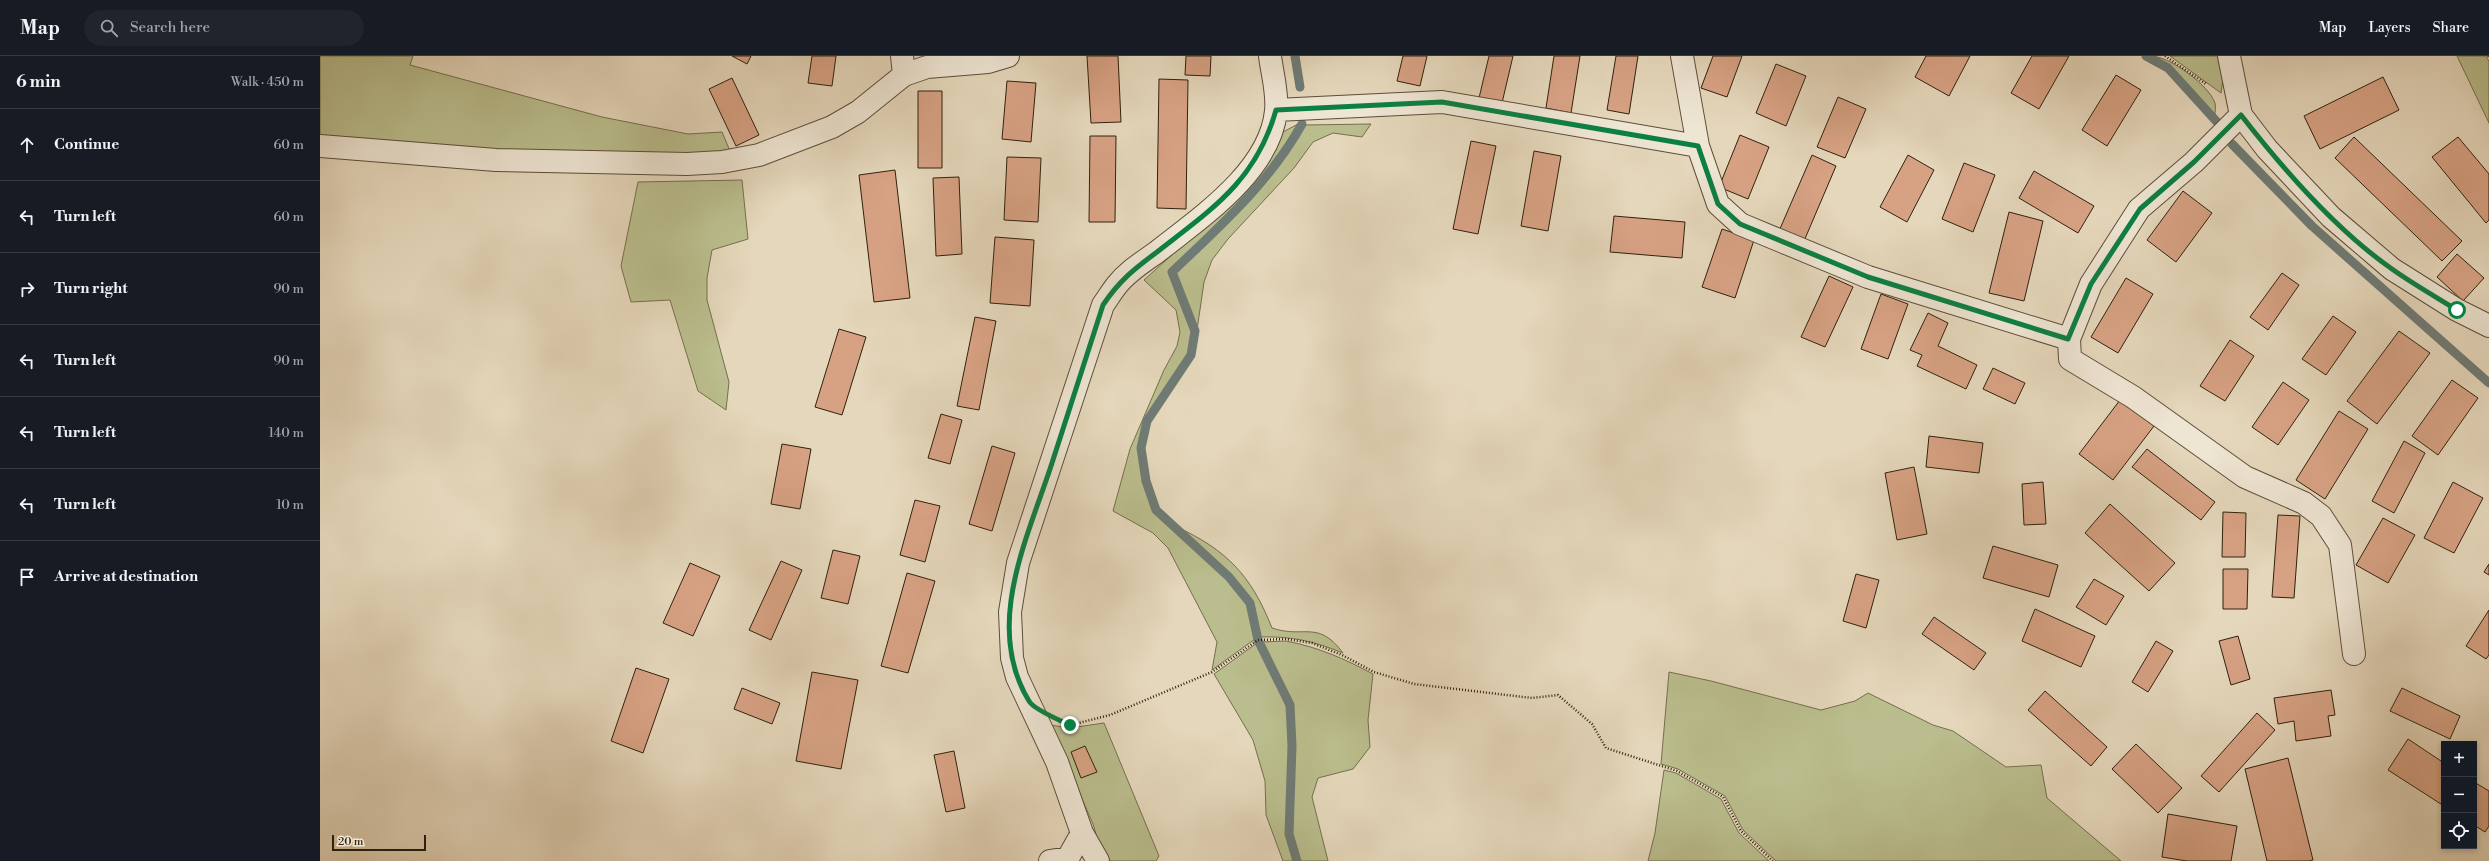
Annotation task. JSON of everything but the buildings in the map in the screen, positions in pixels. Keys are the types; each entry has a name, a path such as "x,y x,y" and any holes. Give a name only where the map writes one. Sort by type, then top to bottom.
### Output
{"street":[{"path":"320,146 496,160 687,164 722,162 759,155 832,127 858,112 903,65 927,67 988,62 1008,56"},
{"path":"1098,861 1082,833 1057,762 1017,677 1012,658 1010,612 1013,586 1027,533 1103,305 1116,285 1130,272 1213,208 1235,188 1262,150 1276,110 1270,56"},
{"path":"1682,56 1698,146 1718,204 1740,224 1868,277 2068,339"},
{"path":"2229,56 2241,115 2267,149 2331,217 2386,264 2457,310 2489,326"},
{"path":"1276,110 1442,102 1698,146"},
{"path":"2241,115 2194,162 2140,209 2091,284 2068,339 2070,359 2133,397 2245,477 2304,503 2321,516 2340,545 2354,654"},
{"path":"1050,861 1068,858 1082,833"}],"path":[{"path":"2165,56 2209,86"},
{"path":"1029,703 1070,725 1110,715 1212,672 1258,640 1286,638 1312,643 1342,655 1374,672 1414,684 1532,698 1558,695 1592,724 1606,748 1677,771 1723,797 1741,831 1773,861"}],"green space":[{"path":"320,56 413,56 410,65 602,117 688,134 722,132 730,151 693,157 530,152 320,136"},
{"path":"2151,56 2159,57 2178,66 2197,80 2205,88 2215,103 2215,116 2170,66"},
{"path":"2170,56 2222,56 2224,72 2221,93"},
{"path":"2457,56 2485,56 2489,61 2489,123"},
{"path":"1300,123 1272,164 1240,202 1170,272 1177,295 1193,331 1189,354 1145,420 1138,448 1144,482 1154,511 1228,579 1247,605 1255,639 1212,670 1217,642 1168,548 1153,533 1113,511 1130,449 1164,370 1177,346 1180,332 1176,310 1144,280 1185,243 1269,155 1283,132"},
{"path":"1371,124 1362,137 1333,133 1313,142 1294,168 1228,239 1212,260 1204,282 1197,330 1175,273 1228,222 1262,185 1291,146 1304,125"},
{"path":"742,180 748,239 712,250 707,278 707,300 729,382 726,410 698,391 670,300 631,302 621,266 638,182"},
{"path":"1175,526 1209,545 1235,566 1255,593 1272,628 1283,631 1318,633 1326,636 1343,653 1322,645 1292,638 1259,637 1252,602 1231,576"},
{"path":"1286,641 1331,654 1373,674 1368,720 1370,747 1353,769 1318,778 1312,797 1328,861 1300,861 1291,834 1294,746 1292,704 1261,642"},
{"path":"1257,643 1288,705 1290,746 1287,835 1295,861 1283,861 1266,815 1265,781 1253,740 1214,674"},
{"path":"1669,672 1711,681 1821,710 1855,701 1868,693 1933,725 1953,731 2006,767 2041,765 2047,798 2121,861 1776,861 1743,830 1725,796 1678,769 1661,764"},
{"path":"1104,723 1159,856 1156,861 1104,861 1093,824 1050,725 1070,728"},
{"path":"1664,770 1676,773 1721,799 1739,833 1769,861 1648,861 1655,833"}],"waterway":[{"path":"1295,56 1300,87"},
{"path":"2146,56 2168,68 2217,122"},
{"path":"1297,861 1289,834 1292,746 1290,705 1258,640 1250,603 1229,577 1156,510 1146,481 1141,448 1147,421 1191,355 1195,331 1172,272 1243,203 1275,165 1302,124"},
{"path":"2232,144 2312,226 2489,383"}],"route":[{"path":"1070,725 1029,703 1017,677 1012,658 1010,612 1013,586 1027,533 1042,492 1103,305 1116,285 1130,272 1213,208 1235,188 1262,150 1271,128 1276,110 1442,102 1698,146 1718,204 1740,224 1868,277 2068,339 2091,284 2140,209 2194,162 2241,115 2267,149 2331,217 2392,269 2457,310"}]}
